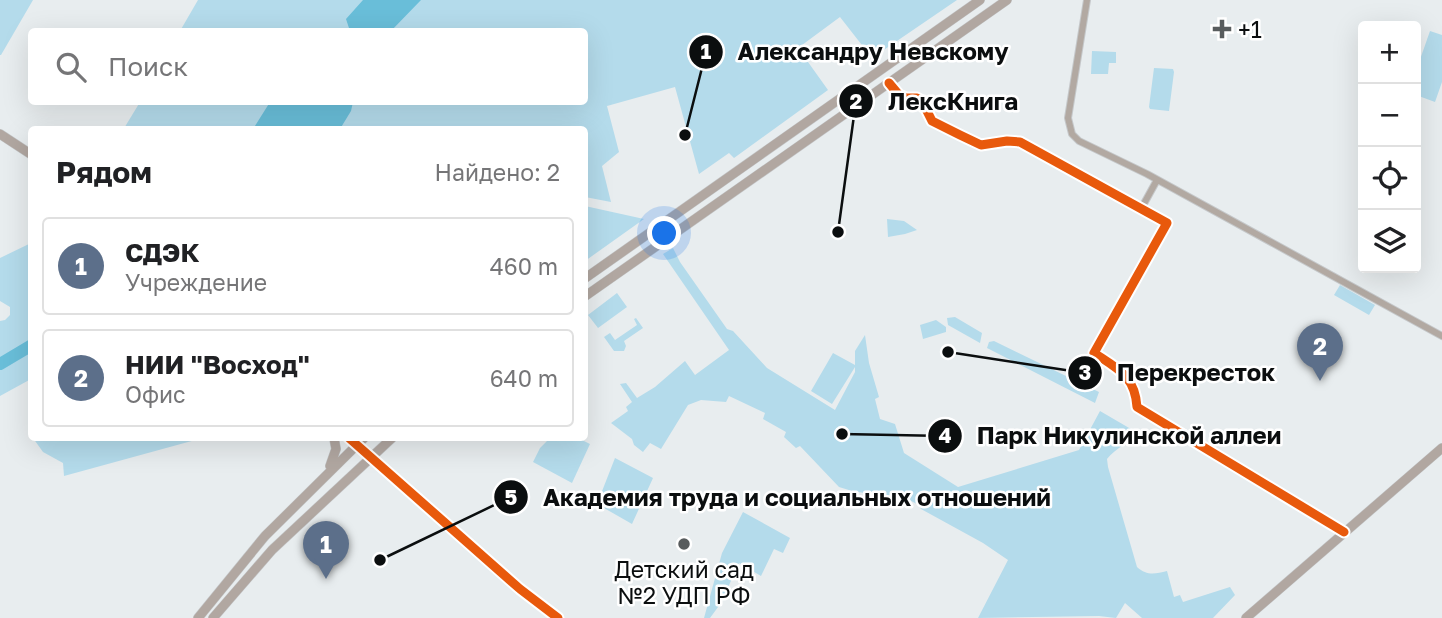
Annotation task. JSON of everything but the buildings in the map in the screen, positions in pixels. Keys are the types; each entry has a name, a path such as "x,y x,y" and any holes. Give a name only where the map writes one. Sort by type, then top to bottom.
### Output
{"main road":[{"path":"588,276 980,0"},
{"path":"588,294 1007,0"},
{"path":"0,134 28,152"},
{"path":"327,473 335,455 334,441"},
{"path":"198,618 265,536 355,441"},
{"path":"357,441 370,456 520,589 558,618"},
{"path":"213,618 272,550 388,441"},
{"path":"1246,618 1442,448"}],"street":[{"path":"1087,0 1068,118 1072,135 1442,336"},
{"path":"889,83 899,95 918,98 932,121 981,145 1020,142 1167,223 1094,353 1129,379 1136,392 1137,407 1344,532"},
{"path":"840,97 851,100 850,111"},
{"path":"1141,209 1157,180"},
{"path":"689,205 685,212 687,218 698,218"}],"shaded area":[{"path":"0,0 33,0 1,55 0,55"},
{"path":"198,0 957,0 872,58 840,17 798,48 828,90 734,158 729,153 699,174 675,87 607,106 619,152 602,166 611,202 588,198 588,126 125,126 138,105 588,105 588,28 182,28"},
{"path":"1430,31 1442,35 1442,82 1435,102 1421,97 1421,57"},
{"path":"1092,51 1116,52 1116,63 1109,63 1108,74 1091,74"},
{"path":"1154,68 1173,69 1169,111 1149,107"},
{"path":"588,207 644,219 588,259"},
{"path":"887,219 904,221 917,230 888,237"},
{"path":"28,244 28,381 0,396 0,321 10,315 10,307 0,301 0,258"},
{"path":"673,248 727,329 733,331 767,368 835,410 855,372 855,367 832,404 811,391 833,353 855,365 855,351 865,335 869,363 879,397 875,399 880,419 895,424 904,453 958,487 1079,450 1100,411 1136,432 1107,459 1137,567 1151,574 1167,571 1174,597 1180,595 1183,602 1230,587 1235,595 1213,618 1142,618 1125,603 1116,618 978,618 1008,560 909,500 839,487 800,446 796,448 784,437 786,432 763,419 765,413 729,396 726,402 701,400 688,405 661,449 650,443 643,452 634,445 632,439 611,423 628,411 626,407 632,402 620,384 626,383 637,398 655,387 685,361 695,375 729,350 663,254"},
{"path":"1340,285 1375,305 1369,315 1334,295"},
{"path":"617,293 627,307 598,328 588,315"},
{"path":"955,317 982,333 980,343 948,325 947,318"},
{"path":"636,318 643,328 624,341 624,351 614,351 604,337 610,333 615,340 637,325 634,319"},
{"path":"936,320 946,327 946,332 923,339 920,325"},
{"path":"994,341 1099,392 1095,403 987,348 989,342"},
{"path":"35,441 192,441 64,476 63,463 43,452"},
{"path":"547,441 584,441 590,444 572,483 533,462"},
{"path":"615,458 653,478 632,524 597,504"},
{"path":"743,512 790,538 783,553 774,549 761,576 739,563 721,603 710,618 704,618 722,553"}],"water":[{"path":"363,0 421,0 394,28 349,28 346,19"},
{"path":"268,105 352,105 342,126 255,126"}],"waterway":[{"path":"0,364 28,347"}],"cycle path":[{"path":"889,83 899,95 922,101 932,121 981,145 1020,142 1167,223 1094,353 1124,374 1133,388 1137,407 1344,532"},
{"path":"352,441 520,589 558,618"}],"place":[{"name":"+1","path":"1222,29"},
{"name":"Александру Невскому","path":"685,135"},
{"name":"ЛексКнига","path":"838,232"},
{"name":"Перекресток","path":"948,352"},
{"name":"НИИ \"Восход\"","path":"1320,381"},
{"name":"Парк Никулинской аллеи","path":"842,434"},
{"name":"Детский сад №2 УДП РФ","path":"684,544"},
{"name":"Академия труда и социальных отношений","path":"380,560"},
{"name":"СДЭК","path":"326,579"}]}
